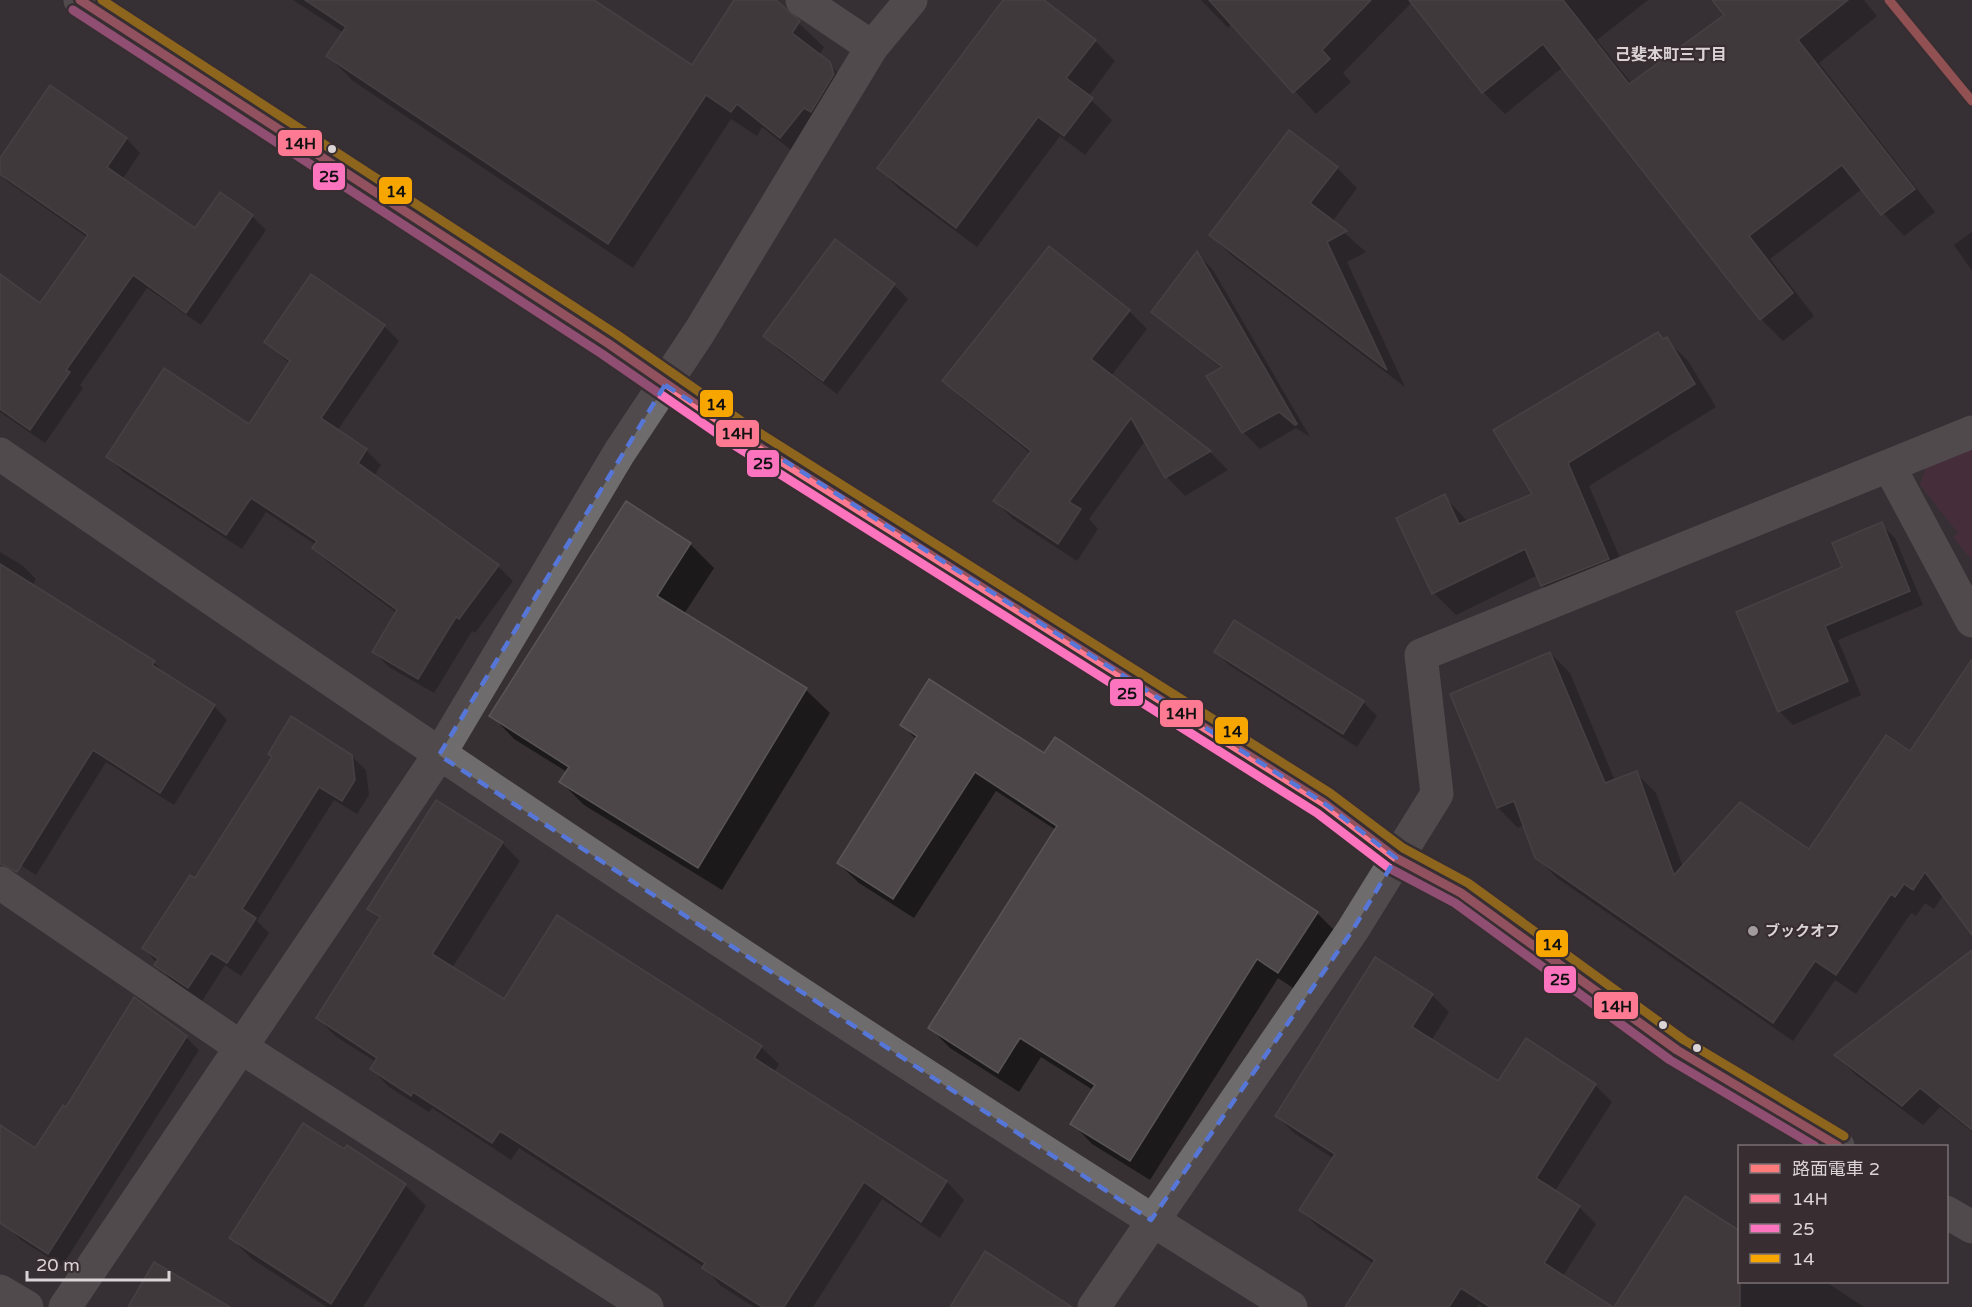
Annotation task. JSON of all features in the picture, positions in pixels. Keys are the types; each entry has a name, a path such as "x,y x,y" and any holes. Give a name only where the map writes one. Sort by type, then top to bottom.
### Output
{"street":[{"path":"80,0 609,344 665,385 1324,803 1396,858 1461,893 1677,1050 1836,1145"},
{"path":"802,0 872,47"},
{"path":"65,1307 439,755 619,453 665,385 872,47 911,0"},
{"path":"1094,1307 1151,1220 1353,931 1437,794 1421,655 1972,432"},
{"path":"0,454 439,755 1151,1220 1292,1307"},
{"path":"1889,466 1972,621"},
{"path":"0,883 242,1048 647,1307"},
{"path":"1948,1213 1972,1227"},
{"path":"0,1291 27,1307"}],"highlighted area":[{"path":"665,385 1324,803 1396,858 1352,931 1151,1220 439,755"}],"shaded area":[{"path":"1972,446 1972,560 1953,537 1958,533 1920,485 1927,464"}],"building":[{"path":"305,0 594,0 692,65 734,0 776,0 800,21 792,33 830,62 834,74 811,112 804,108 780,138 737,104 731,112 706,95 608,244 326,56 346,27"},
{"path":"1003,0 1044,0 1096,40 1066,78 1093,98 1064,136 1038,117 956,228 877,168"},
{"path":"1209,0 1371,0 1322,50 1330,59 1293,93"},
{"path":"1409,0 1563,0 1629,84 1724,15 1712,0 1848,0 1798,40 1915,189 1881,215 1842,165 1749,236 1793,293 1760,320 1543,44 1482,93"},
{"path":"50,85 127,138 107,167 195,228 220,192 253,215 186,313 133,275 66,370 70,372 30,430 0,409 0,274 40,303 88,235 0,174 0,158"},
{"path":"1289,130 1338,167 1310,203 1347,231 1327,242 1387,370 1209,235"},
{"path":"835,239 895,284 823,381 763,336"},
{"path":"1049,246 1130,310 1091,359 1211,451 1165,478 1131,418 1069,502 1081,509 1058,544 993,501 1031,451 942,381"},
{"path":"1197,251 1297,424 1295,425 1279,412 1242,433 1206,376 1222,367 1151,312"},
{"path":"311,274 385,325 321,418 367,449 358,463 499,565 459,619 456,617 418,679 372,652 397,610 312,548 317,541 251,498 226,535 106,457 164,368 249,424 290,361 264,342"},
{"path":"1658,332 1663,339 1667,337 1695,384 1568,463 1609,559 1541,586 1525,549 1432,594 1396,518 1445,494 1459,524 1532,494 1493,430"},
{"path":"626,501 691,543 657,596 807,688 698,868 559,782 569,767 489,716"},
{"path":"1882,522 1910,591 1825,626 1848,681 1778,712 1736,612 1842,567 1832,543"},
{"path":"0,564 155,661 152,665 215,705 160,793 93,750 17,872 0,864"},
{"path":"1234,620 1364,701 1343,734 1214,652"},
{"path":"1550,652 1605,783 1637,771 1674,875 1740,802 1809,849 1886,735 1910,751 1972,659 1972,935 1925,872 1913,890 1904,884 1895,897 1891,894 1836,975 1815,961 1773,1023 1535,858 1514,801 1497,808 1450,694"},
{"path":"929,679 1044,753 1055,737 1318,912 1278,973 1257,959 1130,1161 1070,1124 1095,1085 1020,1038 998,1073 928,1028 1057,826 975,772 893,899 837,863 917,736 900,725"},
{"path":"291,716 352,755 355,780 342,801 319,787 242,909 256,918 227,963 211,953 188,988 154,965 158,959 142,948 190,875 195,878 272,757 268,754"},
{"path":"436,800 503,842 432,954 504,999 557,915 762,1046 754,1058 947,1181 921,1222 864,1182 784,1307 762,1307 702,1268 705,1263 500,1131 492,1143 413,1092 411,1096 370,1069 377,1058 316,1018 380,917 367,909"},
{"path":"1972,950 1972,1130 1920,1088 1902,1106 1834,1055"},
{"path":"1375,957 1433,994 1412,1027 1498,1081 1526,1038 1596,1084 1536,1178 1580,1206 1544,1263 1613,1307 1490,1307 1461,1288 1449,1307 1345,1307 1375,1260 1299,1210 1335,1154 1275,1116"},
{"path":"134,997 187,1036 48,1254 0,1223 0,1125 35,1148 63,1105 66,1107"},
{"path":"303,1123 344,1149 347,1145 406,1184 331,1304 229,1238"},
{"path":"1685,1196 1738,1230 1740,1307 1614,1307"},
{"path":"985,1251 1072,1307 950,1307"},
{"path":"154,1262 230,1307 128,1307"}],"tram line":[{"name":"2","path":"1889,0 1972,101"}],"transit line":[{"name":"14H","path":"80,0 609,344 740,435 1324,803 1396,858 1461,893 1677,1050 1836,1145"},
{"name":"14","path":"102,0 616,334 747,425 1330,793 1403,848 1468,883 1684,1040 1844,1136"},
{"name":"25","path":"73,10 602,354 734,445 1317,813 1389,868 1455,903 1670,1060 1813,1145"}],"place":[{"name":"ブックオフ","path":"1753,931"}],"district":[{"name":"己斐本町三丁目","path":"1671,54"}]}
